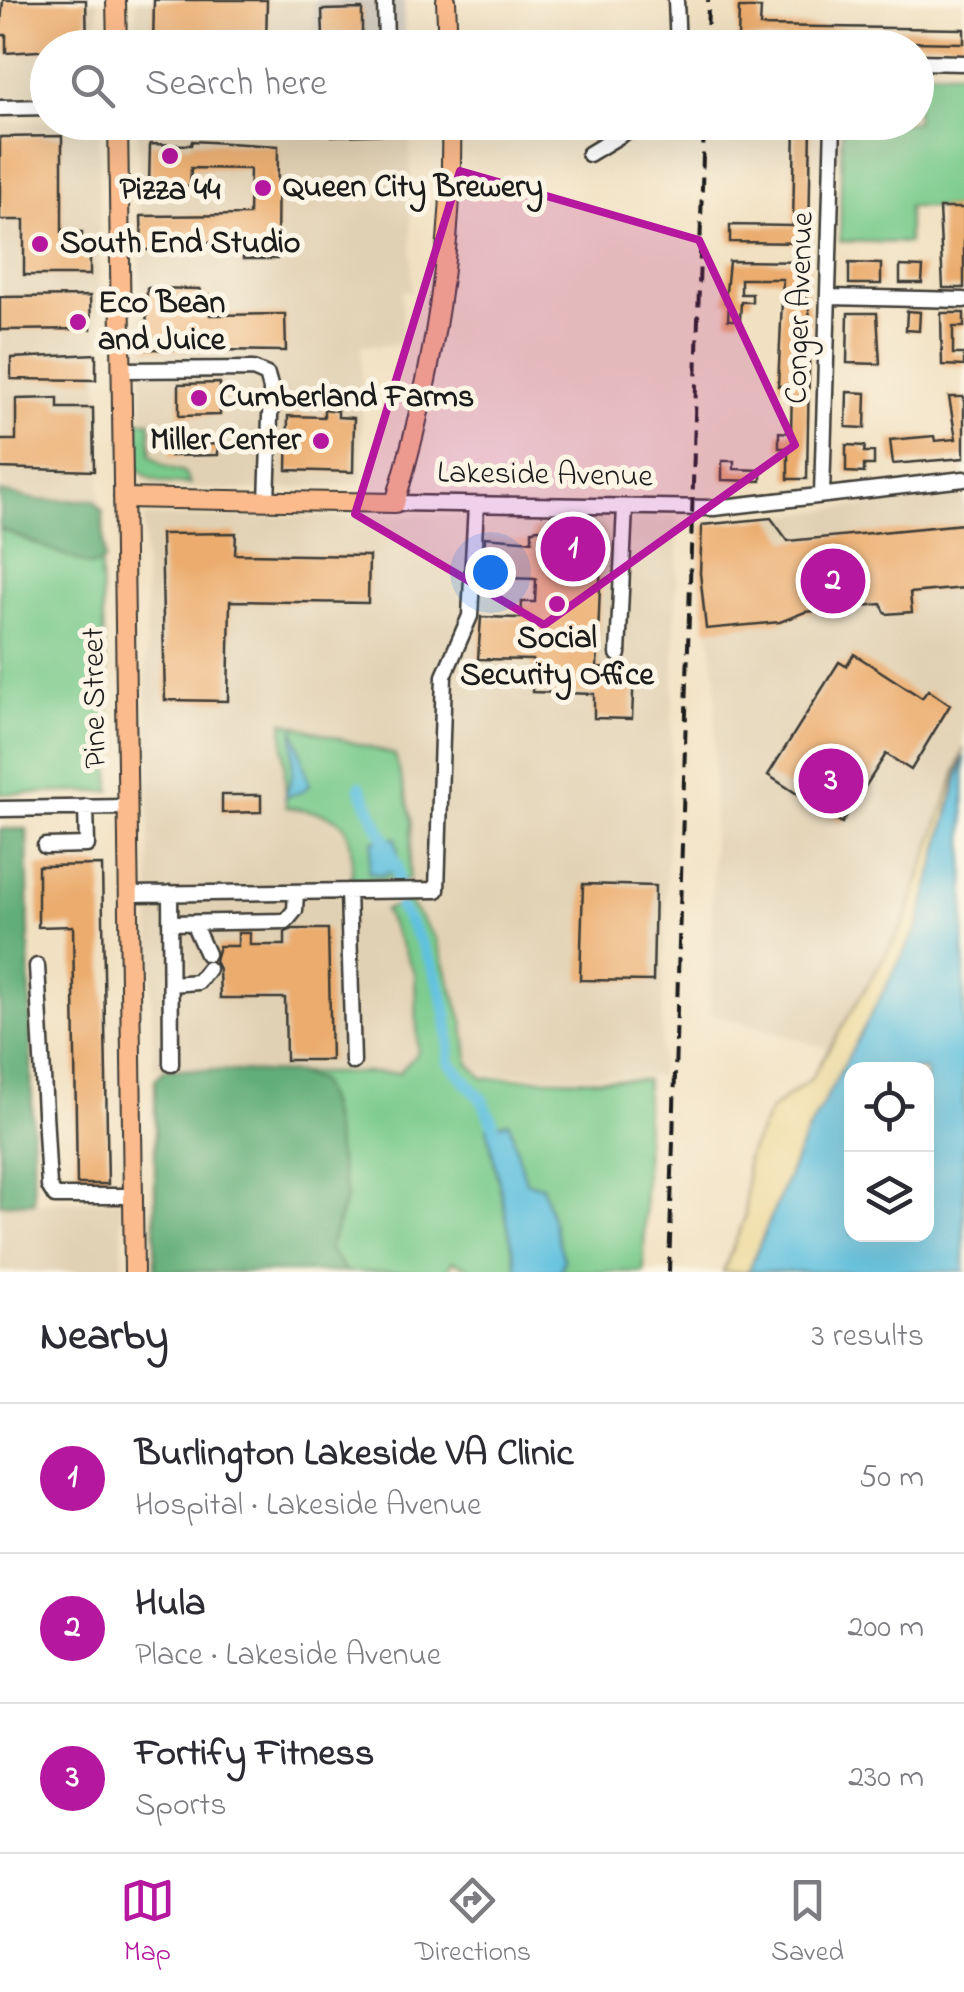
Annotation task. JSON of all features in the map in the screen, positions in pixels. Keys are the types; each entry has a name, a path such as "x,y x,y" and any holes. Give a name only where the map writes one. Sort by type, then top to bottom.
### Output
{"main road":[{"path":"116,0 116,30"},
{"path":"446,0 447,30"},
{"name":"Pine Street","path":"118,140 134,1272"},
{"path":"395,503 416,428 441,300 451,200 451,140"},
{"name":"Lakeside Avenue","path":"123,498 395,503"}],"street":[{"path":"384,0 385,30"},
{"path":"676,0 677,30"},
{"path":"934,62 964,63"},
{"path":"0,108 30,107"},
{"path":"590,154 613,140"},
{"name":"Conger Avenue","path":"822,495 833,140"},
{"path":"829,297 964,300"},
{"path":"121,370 252,369 267,375 271,389 267,500"},
{"name":"Lakeside Avenue","path":"395,503 714,508 964,479"},
{"path":"130,894 438,890 444,676 470,616 476,504"},
{"path":"618,654 625,507"},
{"path":"0,808 127,806"},
{"path":"44,846 87,845 86,807"},
{"path":"348,891 353,1062"},
{"path":"170,923 286,921 296,910 296,892"},
{"path":"170,893 171,1064"},
{"path":"171,984 198,982 208,962 194,923"},
{"path":"37,966 48,1186 55,1196 133,1196"}],"highlighted area":[{"path":"460,171 699,240 795,445 544,625 355,514"}],"shaded area":[{"path":"0,0 98,0 98,30 30,30 30,97 0,97"},
{"path":"136,0 314,0 314,30 137,30"},
{"path":"314,0 404,0 404,30 314,30"},
{"path":"30,122 30,140 99,140 100,504 0,492 0,123"},
{"path":"138,140 410,140 412,290 402,291 403,345 361,346 362,483 261,490 155,488 143,482"},
{"path":"964,494 964,748 904,924 829,1049 710,1013 716,677 700,573 702,525"},
{"path":"679,515 660,1076 153,1069 144,517"},
{"path":"121,1200 123,1272 0,1272 0,1204"}],"green space":[{"path":"934,71 964,72 964,208 908,207 908,243 840,241 842,140 934,140"},
{"path":"135,421 150,421 151,455 164,466 184,472 190,484 159,481 134,466"},
{"path":"0,492 38,500 94,500 103,512 104,561 91,566 0,529"},
{"path":"0,512 98,515 111,791 0,794"},
{"path":"283,722 395,755 412,819 409,879 352,880 350,843 342,823 321,813 286,807"},
{"path":"0,829 27,829 34,1202 0,1204"},
{"path":"409,902 436,939 463,1020 469,1064 483,1078 646,1080 644,1272 560,1272 564,1260 542,1186 526,1183 509,1123 487,1128 518,1272 476,1271 452,1261 448,1272 346,1272 329,1249 346,1197 296,1073 399,1073 418,1052 415,974 384,910"},
{"path":"166,1069 296,1073 319,1081 328,1103 346,1197 329,1249 346,1272 155,1272 155,1079"}],"sand":[{"path":"964,748 919,927 804,1139 748,1272 723,1272 745,1217 747,1158 771,1109 811,1079 904,924"}],"water":[{"path":"294,728 309,784 304,791 285,797 292,777"},
{"path":"964,756 964,1272 748,1272 804,1139 844,1065 844,1242 934,1242 934,1062 845,1062 918,927"},
{"path":"396,838 400,871 380,875 368,872 373,841"},
{"path":"509,1122 526,1182 542,1186 564,1260 560,1272 518,1272 487,1127"}],"building":[{"path":"3,0 86,0 87,30 30,30 30,52 6,53 6,35 0,35"},
{"path":"154,0 267,0 266,30 153,30"},
{"path":"739,8 761,8 760,26 964,29 964,43 934,42 934,30 738,30"},
{"path":"362,9 362,30 323,30 322,10"},
{"path":"0,137 62,140 62,232 82,232 82,251 90,251 90,275 24,275 24,220 0,220"},
{"path":"795,140 811,140 809,243 730,242 730,225 793,226"},
{"path":"192,141 278,146 277,259 243,259 243,242 179,243 180,249 142,250 141,216 249,215 250,169 191,168 190,187 149,186 150,144 191,145"},
{"path":"939,208 964,208 964,288 943,288"},
{"path":"729,261 808,262 808,279 803,279 810,316 807,479 788,479 788,448 779,448 779,432 791,433 792,386 778,386 783,279 741,279 741,294 752,294 752,302 741,302 740,320 728,320 729,302 725,302"},
{"path":"849,263 881,264 881,284 849,284"},
{"path":"900,266 923,267 922,283 900,283"},
{"path":"147,288 200,289 200,295 210,295 210,315 285,314 286,351 146,349"},
{"path":"90,296 91,329 0,330 0,297"},
{"path":"907,311 920,312 919,331 906,330"},
{"path":"848,313 877,313 880,364 847,363"},
{"path":"941,313 964,313 964,327 953,327 953,354 964,354 964,366 942,365"},
{"path":"96,354 96,380 11,379 11,358"},
{"name":"Cumberland Farms","path":"220,383 220,415 179,416 179,384"},
{"path":"847,392 866,393 865,428 846,427"},
{"path":"949,397 964,397 964,458 893,464 890,440 934,436 935,441 956,439"},
{"path":"58,398 58,408 93,408 94,471 0,468 0,440 16,440 16,399"},
{"name":"Miller Center","path":"324,409 338,411 338,417 354,418 353,472 287,470 288,416 324,417"},
{"name":"Cumberland Farms","path":"218,444 218,455 170,456 170,446"},
{"path":"846,445 865,446 864,452 874,452 874,465 864,465 864,473 846,472"},
{"path":"722,461 734,461 734,469 761,470 761,481 722,480"},
{"path":"771,518 788,541 964,524 964,588 910,593 912,612 886,614 881,604 805,612 780,622 706,629 700,573 702,525"},
{"path":"532,530 602,531 597,667 634,669 632,719 594,718 594,694 532,692 533,660 478,659 481,617 521,618 522,602 535,602 536,579 508,578 508,561 484,560 485,537 532,541"},
{"path":"236,533 235,554 369,556 368,603 230,601 228,701 165,700 161,534"},
{"path":"854,654 922,698 928,690 950,705 911,770 886,754 842,823 768,775 839,662 846,666"},
{"path":"222,795 261,795 261,812 222,813"},
{"path":"102,865 108,1184 77,1184 73,926 38,927 38,866"},
{"path":"583,884 655,886 653,981 580,980"},
{"path":"328,929 331,1060 286,1060 285,998 220,998 215,961 219,946 238,946 238,933 250,933 250,945 285,945 285,932"}],"waterway":[{"path":"360,787 397,866 398,881"},
{"path":"400,908 438,981 447,1020 449,1062 483,1101 499,1138"}],"railway":[{"path":"707,30 708,0"},
{"path":"669,1272 703,140"}],"place":[{"name":"Pizza 44","path":"170,156"},
{"name":"Queen City Brewery","path":"263,188"},
{"name":"South End Studio","path":"40,244"},
{"name":"Eco Bean and Juice","path":"78,322"},
{"name":"Cumberland Farms","path":"199,398"},
{"name":"Miller Center","path":"321,441"},
{"name":"Burlington Lakeside VA Clinic","path":"573,549"},
{"name":"Hula","path":"833,581"},
{"name":"Social Security Office","path":"557,604"},
{"name":"Fortify Fitness","path":"831,781"}]}
